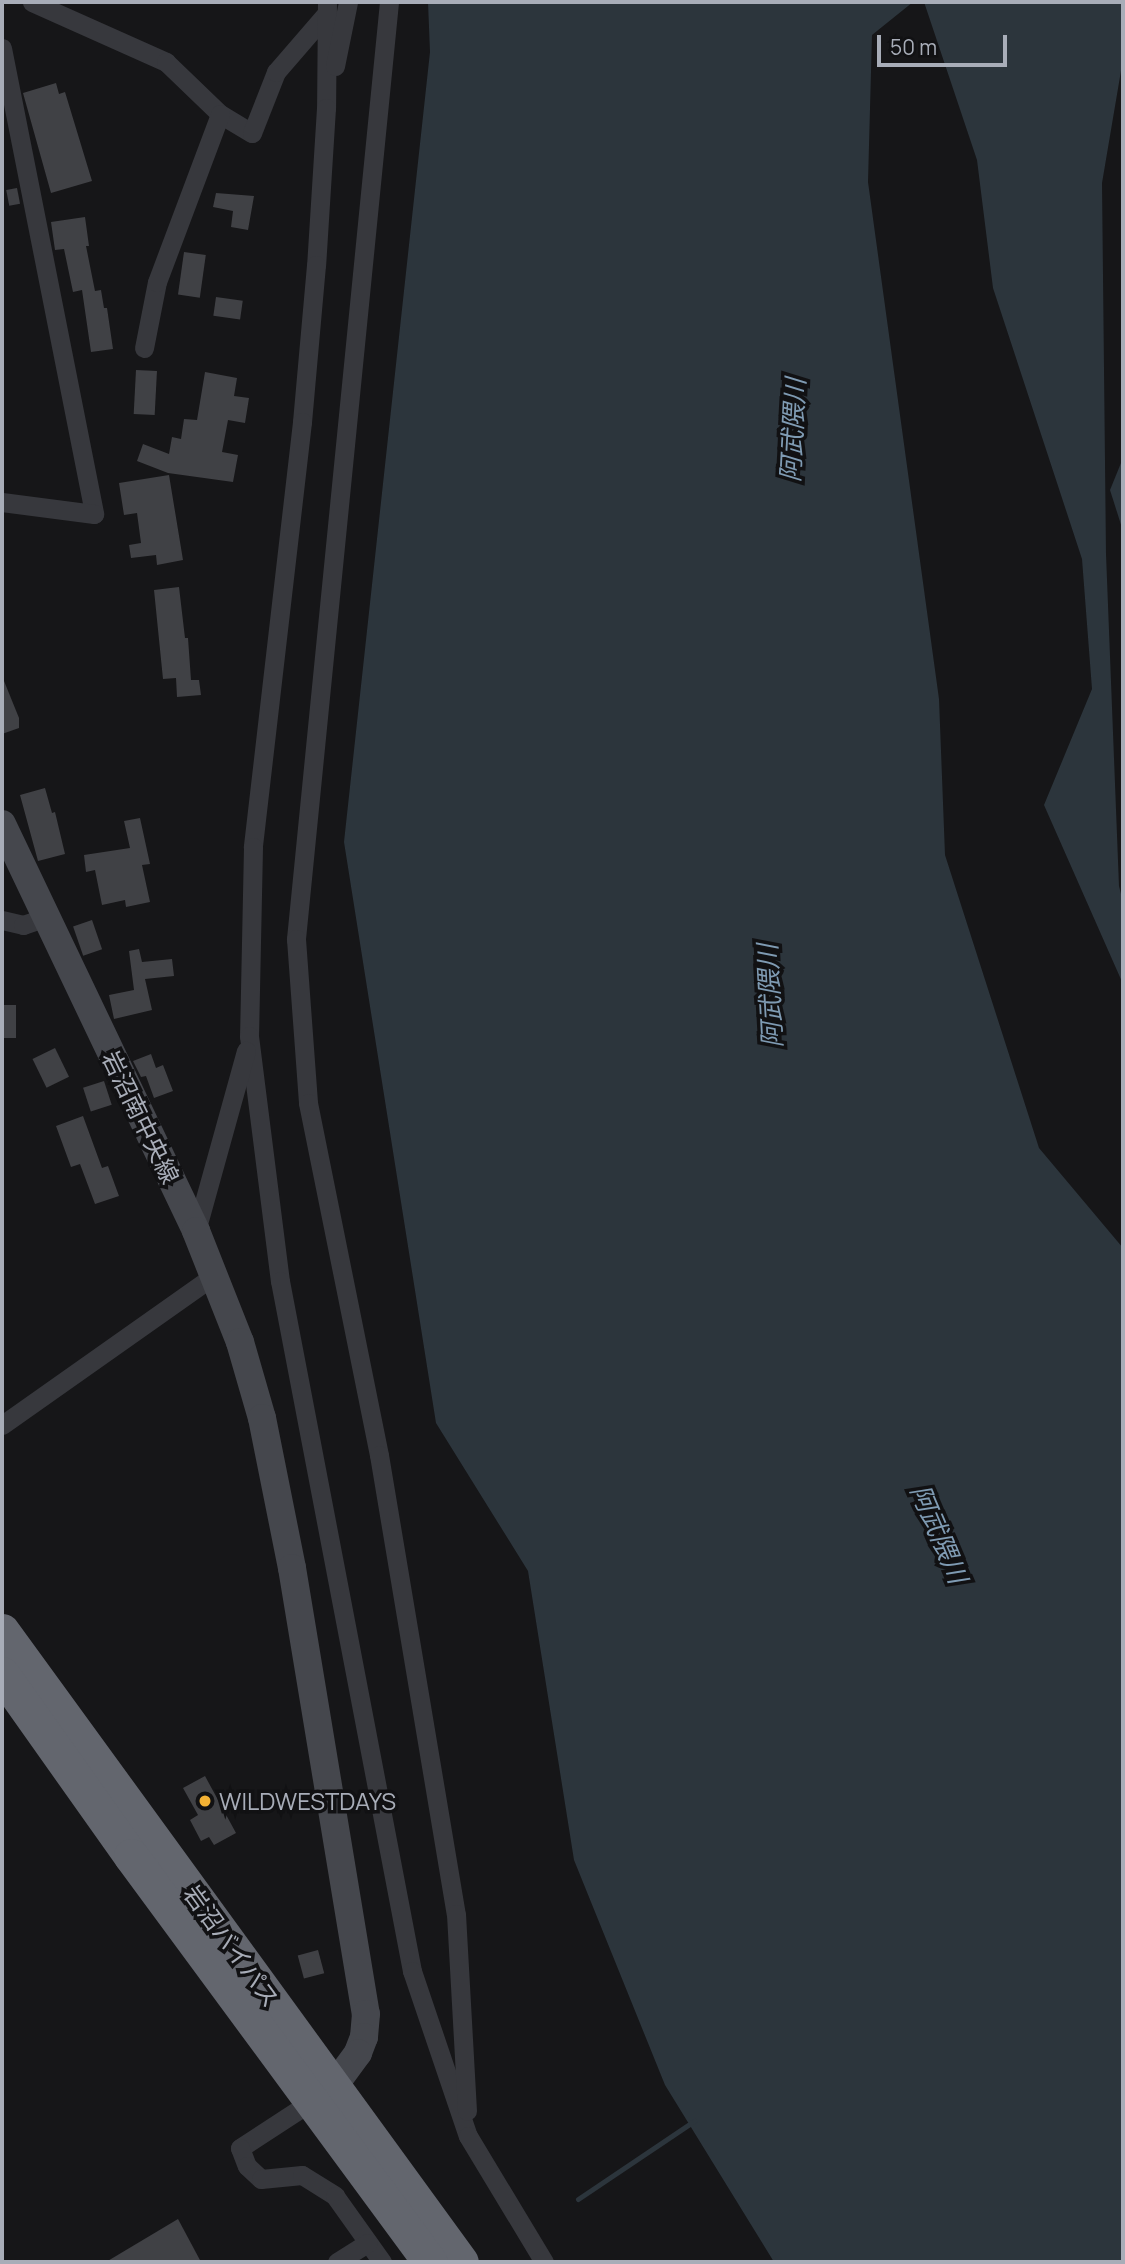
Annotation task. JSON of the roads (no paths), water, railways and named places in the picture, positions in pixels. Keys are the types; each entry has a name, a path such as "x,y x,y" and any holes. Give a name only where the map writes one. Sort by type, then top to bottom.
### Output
{"highway":[{"name":"岩沼バイパス","path":"2,1631 323,2094 430,2262"},
{"name":"岩沼バイパス","path":"2,1674 131,1856 461,2262"}],"street":[{"path":"32,2 166,62 220,114 252,133 276,72 327,7"},
{"path":"327,108 348,2"},
{"path":"389,2 296,939 308,1103 379,1455 456,1914 468,2136"},
{"path":"327,7 327,108 302,422 253,847 249,1036 282,1293 412,1971 468,2136 544,2262"},
{"path":"2,48 94,514 2,502"},
{"path":"144,348 157,282 220,114"},
{"name":"岩沼南中央線","path":"2,824 196,1231 240,1342 262,1418 292,1568 364,1993 364,2037 358,2053 323,2094"},
{"path":"2,920 23,925 46,917"},
{"path":"196,1231 218,1143 242,1073 249,1036"},
{"path":"2,1425 215,1275"},
{"path":"323,2094 240,2148 247,2166 261,2179 302,2175 335,2196 382,2262"},
{"path":"337,2262 368,2243"}],"water":[{"name":"阿武隈川","path":"428,2 913,2 872,35 868,182 939,699 945,855 1039,1148 1123,1248 1123,2262 774,2262 665,2085 574,1860 528,1571 436,1423 344,842 430,52"},
{"path":"924,2 1123,2 1123,59 1102,183 1106,554 1119,886 1123,902 1123,984 1044,805 1092,689 1082,559 993,288 977,160"},
{"path":"1123,458 1123,531 1110,490"}],"waterway":[{"path":"578,2199 694,2121"}],"place":[{"name":"WILDWESTDAYS","path":"205,1801"}]}
